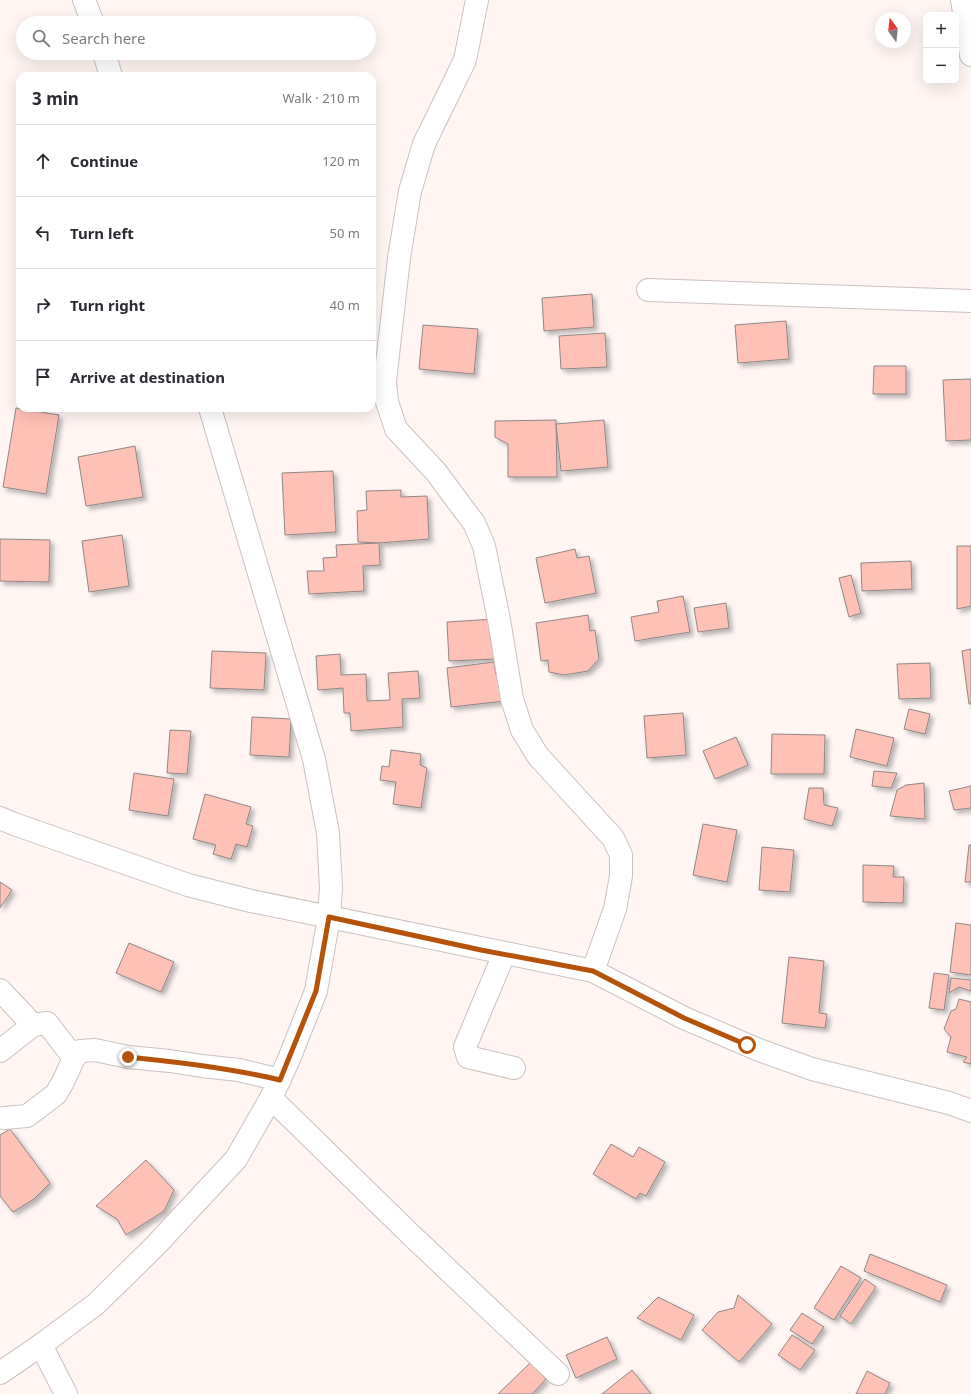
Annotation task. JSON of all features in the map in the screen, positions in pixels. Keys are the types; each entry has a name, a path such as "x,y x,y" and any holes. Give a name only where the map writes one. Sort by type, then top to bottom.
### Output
{"street":[{"path":"84,0 90,16"},
{"path":"477,0 465,60 424,144 410,191 399,258 385,381 388,402 396,429 436,472 474,523 484,546 499,620 512,699 522,730 538,756 612,838 621,855 621,876 615,909 593,971"},
{"path":"962,0 971,55"},
{"path":"106,60 110,72"},
{"path":"648,290 971,301"},
{"path":"0,1372 41,1345 96,1304 236,1159 275,1089 316,991 329,917 331,888 328,833 314,759 211,412"},
{"path":"0,818 188,886 251,902 593,971 684,1018 759,1050 812,1069 949,1103 971,1111"},
{"path":"504,954 465,1047 468,1057 514,1068"},
{"path":"0,990 33,1025"},
{"path":"0,1051 33,1025 47,1024 74,1058"},
{"path":"4,1118 27,1116 56,1094 74,1058 80,1051 95,1050 128,1057 239,1070 275,1089 414,1238 558,1374"},
{"path":"41,1345 66,1394"}],"building":[{"path":"592,294 594,327 544,331 542,298"},
{"path":"786,321 789,359 738,363 735,325"},
{"path":"423,325 478,329 474,374 419,369"},
{"path":"605,333 607,367 561,369 559,336"},
{"path":"874,366 906,366 906,394 873,394"},
{"path":"971,379 971,440 946,441 943,380"},
{"path":"16,408 16,412 41,412 59,415 46,494 3,487"},
{"path":"556,420 557,477 508,477 508,444 495,437 495,421"},
{"path":"604,420 608,467 561,471 556,424"},
{"path":"135,446 143,497 86,506 78,457"},
{"path":"333,471 336,532 285,535 282,473"},
{"path":"401,490 401,497 427,496 429,539 379,543 358,542 357,511 367,510 366,491"},
{"path":"122,535 129,586 89,592 82,541"},
{"path":"0,539 50,540 49,582 0,581"},
{"path":"379,543 380,565 363,566 364,591 309,594 307,571 324,571 323,558 337,557 336,545"},
{"path":"957,546 971,546 971,606 957,609"},
{"path":"575,549 577,558 589,556 596,593 545,603 536,558"},
{"path":"911,561 912,589 862,591 861,563"},
{"path":"851,575 861,613 849,617 839,578"},
{"path":"683,596 690,632 635,641 631,617 659,612 657,601"},
{"path":"726,603 729,628 698,632 694,608"},
{"path":"588,615 590,631 595,630 599,659 588,671 564,675 549,672 548,660 541,661 536,623"},
{"path":"495,619 496,659 449,661 447,622"},
{"path":"971,649 971,704 969,704 962,651"},
{"path":"212,651 266,653 264,690 210,688"},
{"path":"340,654 341,675 366,674 367,701 390,700 388,673 418,671 420,698 402,699 403,727 351,731 350,713 344,713 343,688 318,690 316,656"},
{"path":"494,662 496,675 501,674 505,701 451,707 447,668"},
{"path":"930,663 931,698 899,699 897,664"},
{"path":"909,709 930,714 925,734 904,729"},
{"path":"683,713 686,755 647,758 644,716"},
{"path":"252,717 291,719 289,757 250,755"},
{"path":"856,729 894,738 887,766 850,757"},
{"path":"170,730 191,731 187,774 167,773"},
{"path":"772,734 825,735 824,774 771,774"},
{"path":"736,737 748,765 715,779 703,751"},
{"path":"391,750 421,754 420,765 427,768 421,808 393,804 396,782 380,780 382,766 389,767"},
{"path":"874,771 897,773 891,788 872,786"},
{"path":"134,773 174,779 168,816 129,810"},
{"path":"924,783 925,819 890,816 897,790 906,785"},
{"path":"971,786 971,808 954,810 949,791"},
{"path":"809,788 823,788 824,805 838,808 832,826 804,819"},
{"path":"205,794 251,807 246,824 253,826 247,847 236,844 231,859 213,854 216,845 193,839"},
{"path":"703,824 737,830 727,882 693,875"},
{"path":"969,845 971,845 971,882 965,882"},
{"path":"762,847 794,850 790,892 759,890"},
{"path":"863,865 894,866 893,877 904,877 903,903 863,902"},
{"path":"0,882 12,890 0,908"},
{"path":"956,923 971,925 971,975 950,972"},
{"path":"129,943 174,962 161,992 116,973"},
{"path":"789,957 824,961 819,1013 827,1014 825,1028 782,1023"},
{"path":"934,973 949,975 944,1010 929,1008"},
{"path":"951,978 971,980 971,991 959,987 949,993"},
{"path":"959,999 971,1002 971,1064 963,1062 967,1057 947,1052 951,1037 944,1029 951,1011 956,1009"},
{"path":"10,1129 50,1183 34,1199 13,1212 0,1196 0,1135"},
{"path":"611,1144 633,1157 639,1147 665,1162 646,1196 640,1193 636,1199 593,1174"},
{"path":"146,1160 174,1190 164,1211 126,1235 117,1219 96,1206"},
{"path":"870,1254 947,1285 940,1302 864,1271"},
{"path":"841,1266 861,1278 834,1320 814,1308"},
{"path":"865,1279 876,1287 851,1324 840,1316"},
{"path":"738,1295 772,1324 739,1362 702,1330 718,1312 734,1308"},
{"path":"658,1297 694,1315 681,1340 637,1318"},
{"path":"802,1313 824,1327 812,1344 790,1330"},
{"path":"792,1335 815,1350 800,1370 778,1355"},
{"path":"607,1337 617,1359 576,1378 566,1355"},
{"path":"530,1363 546,1379 532,1394 498,1394"},
{"path":"632,1370 651,1394 602,1394"},
{"path":"867,1371 890,1383 885,1394 856,1394"}],"route":[{"path":"128,1057 239,1070 280,1080 316,991 329,917 481,950 593,971 684,1018 747,1045"}]}
